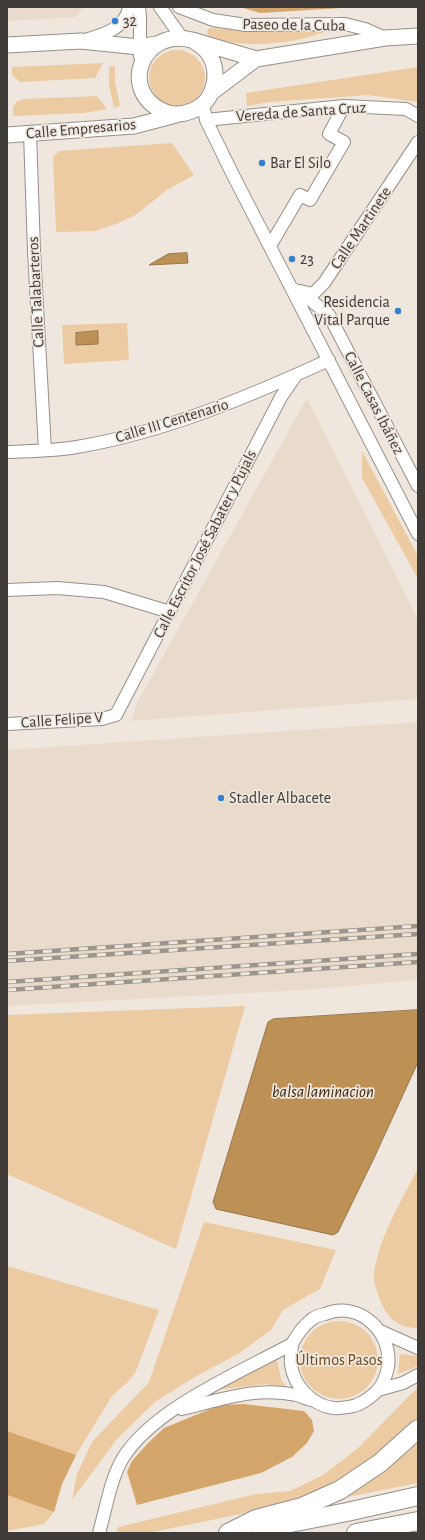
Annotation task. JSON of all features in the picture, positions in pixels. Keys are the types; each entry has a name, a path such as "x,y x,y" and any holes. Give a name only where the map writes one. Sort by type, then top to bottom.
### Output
{"highway":[{"path":"228,1533 256,1519 302,1507 340,1490 380,1463 418,1429"},
{"path":"242,1533 418,1496"},
{"path":"356,1533 380,1530 418,1520"}],"main road":[{"name":"Paseo de la Cuba","path":"256,59 385,38 418,36"},
{"path":"7,45 81,42 139,46 156,44 169,39 187,39 256,59"},
{"path":"187,39 205,50 214,64 216,74 214,86 207,98"},
{"path":"156,44 146,54 140,68 139,80 142,91 148,100 157,108 167,113 178,114 191,111 256,59"},
{"name":"Calle Empresarios","path":"7,135 134,126 178,114"}],"street":[{"path":"81,42 111,32 120,24 128,13 129,7"},
{"path":"138,7 140,17 140,68"},
{"path":"160,7 187,39"},
{"name":"Paseo de la Cuba","path":"179,7 213,20 246,25 345,24 364,29 385,38"},
{"name":"Calle Casas Ibáñez","path":"207,98 206,120 418,534"},
{"path":"270,246 300,195 310,200 344,142 329,134 344,106"},
{"name":"Vereda de Santa Cruz","path":"206,120 344,106 406,109 418,116"},
{"name":"Calle Talabarteros","path":"30,133 34,251 45,450"},
{"name":"Calle Martinete","path":"293,290 314,294 324,283 418,142"},
{"name":"Calle Casas Ibáñez","path":"293,290 308,298 329,315 418,486"},
{"name":"Calle III Centenario","path":"7,452 76,447 137,434 217,409 329,360"},
{"name":"Calle Escritor José Sabater y Pujals","path":"116,715 281,397 296,375"},
{"path":"7,590 57,588 104,592 170,612"},
{"name":"Calle Felipe V","path":"7,724 102,719 116,715"},
{"path":"173,1411 234,1395 258,1393 296,1395 313,1401 334,1408 354,1406 365,1402 378,1390 386,1377 389,1356 380,1331 369,1319 351,1311 332,1310 312,1319 298,1334 292,1344 291,1365 299,1387 313,1401"},
{"path":"380,1331 418,1348"},
{"path":"99,1533 123,1459 134,1442 158,1420 225,1379 292,1344"},
{"path":"378,1390 403,1383 418,1375"}],"shaded area":[{"path":"7,7 84,7 76,17 7,21"},
{"path":"240,7 358,7 260,13"},
{"path":"307,398 418,619 418,699 131,721 138,701"},
{"path":"418,722 418,980 303,990 7,1006 7,750"},
{"path":"244,1404 304,1411 312,1420 314,1431 307,1443 292,1457 261,1473 137,1505 127,1472 132,1461 148,1443 164,1428 220,1405"},
{"path":"7,1431 76,1455 62,1484 54,1512 7,1495"}],"green space":[{"path":"210,28 328,29 328,31 314,36 284,42 252,44 236,43 208,36 207,30"},
{"path":"177,50 192,55 200,63 205,78 200,93 192,101 177,106 162,101 154,93 149,78 154,63 162,55"},
{"path":"103,63 95,78 20,82 12,75 12,67"},
{"path":"115,66 115,82 120,106 114,108 109,85 109,67"},
{"path":"418,67 418,102 368,95 269,102 247,106 246,93"},
{"path":"97,96 107,109 84,113 13,116 13,108 16,102 24,99"},
{"path":"172,143 194,175 167,190 134,216 116,224 95,231 56,232 53,157 59,151"},
{"path":"127,323 129,360 64,364 62,325"},
{"path":"362,451 418,556 418,579 362,478"},
{"path":"245,1006 176,1249 7,1174 7,1015"},
{"path":"418,1168 418,1328 400,1325 390,1317 380,1301 374,1276 376,1262 385,1234"},
{"path":"204,1222 336,1250 320,1289 283,1310 271,1330 238,1354 193,1378 155,1402 117,1439 72,1500 77,1474 92,1442 149,1382"},
{"path":"7,1266 159,1310 136,1371 128,1382 112,1396 76,1455 7,1431"},
{"name":"Últimos Pasos","path":"339,1321 354,1324 366,1333 375,1345 378,1360 375,1375 366,1387 354,1396 339,1399 324,1396 312,1387 303,1375 300,1360 303,1345 312,1333 324,1324"},
{"path":"400,1354 418,1356 418,1366 398,1374"},
{"path":"277,1360 281,1379 286,1387 265,1384 216,1390"},
{"path":"418,1387 418,1419 371,1461 346,1477 313,1493 275,1507 148,1533 116,1533 118,1527 256,1494 290,1491 323,1475 357,1449"},
{"path":"418,1442 418,1483 347,1497 407,1452"},
{"path":"7,1495 54,1512 44,1524 7,1531"}],"water":[{"path":"187,253 188,263 149,265 168,254"},
{"path":"98,331 98,344 76,345 76,333"},
{"name":"balsa laminacion","path":"418,1010 418,1062 338,1232 333,1235 216,1209 213,1202 268,1022 273,1019"}],"railway":[{"path":"7,954 418,926"},
{"path":"7,961 418,934"},
{"path":"7,982 418,954"},
{"path":"7,990 418,962"}],"place":[{"name":"32","path":"115,21"},
{"name":"Bar El Silo","path":"262,163"},
{"name":"23","path":"292,259"},
{"name":"Residencia Vital Parque","path":"398,311"},
{"name":"Stadler Albacete","path":"221,798"}]}
